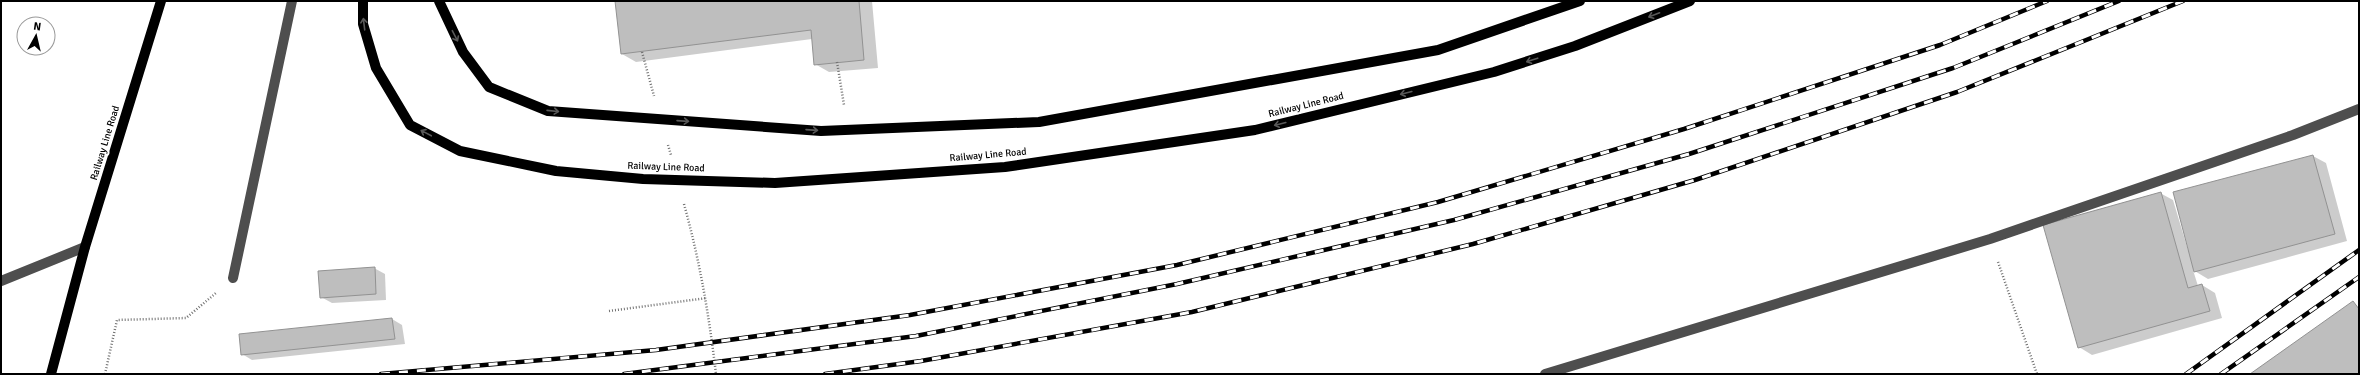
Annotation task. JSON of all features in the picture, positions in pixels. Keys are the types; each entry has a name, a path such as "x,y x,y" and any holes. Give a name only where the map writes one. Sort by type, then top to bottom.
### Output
{"main road":[{"name":"Railway Line Road","path":"51,374 85,247 161,1"},
{"name":"Railway Line Road","path":"363,1 363,24 376,68 410,125 460,151 556,171 643,179 774,183 1005,167 1255,130 1494,72 1575,46 1690,1"},
{"path":"438,1 463,52 489,87 548,111 821,131 1039,122 1438,50 1580,1"}],"lane":[{"path":"233,278 292,1"},
{"path":"1545,374 1990,239 2293,135 2359,109"},
{"path":"1,281 85,247"}],"path":[{"path":"642,52 654,97"},
{"path":"837,62 848,130"},
{"path":"667,142 671,157"},
{"path":"684,202 698,255 707,298 716,374"},
{"path":"1990,239 2037,374"},
{"path":"105,374 117,320 186,318 233,278"},
{"path":"609,311 707,298"}],"building":[{"path":"615,1 859,1 864,60 814,65 811,30 621,54"},
{"path":"2313,155 2335,234 2194,272 2173,192"},
{"path":"2161,192 2188,288 2202,284 2210,311 2078,348 2043,225"},
{"path":"375,267 376,294 320,298 318,271"},
{"path":"2353,301 2359,309 2359,374 2250,374"},
{"path":"392,318 395,339 241,355 239,334"}],"railway":[{"path":"381,374 656,350 910,315 1177,265 1438,202 1684,129 1940,45 2047,1"},
{"path":"624,374 916,336 1177,284 1454,220 1689,154 1953,68 2119,1"},
{"path":"825,374 921,361 1192,312 1473,244 1695,180 1957,92 2183,1"},
{"path":"2186,374 2359,250"},
{"path":"2221,374 2359,277"}]}
